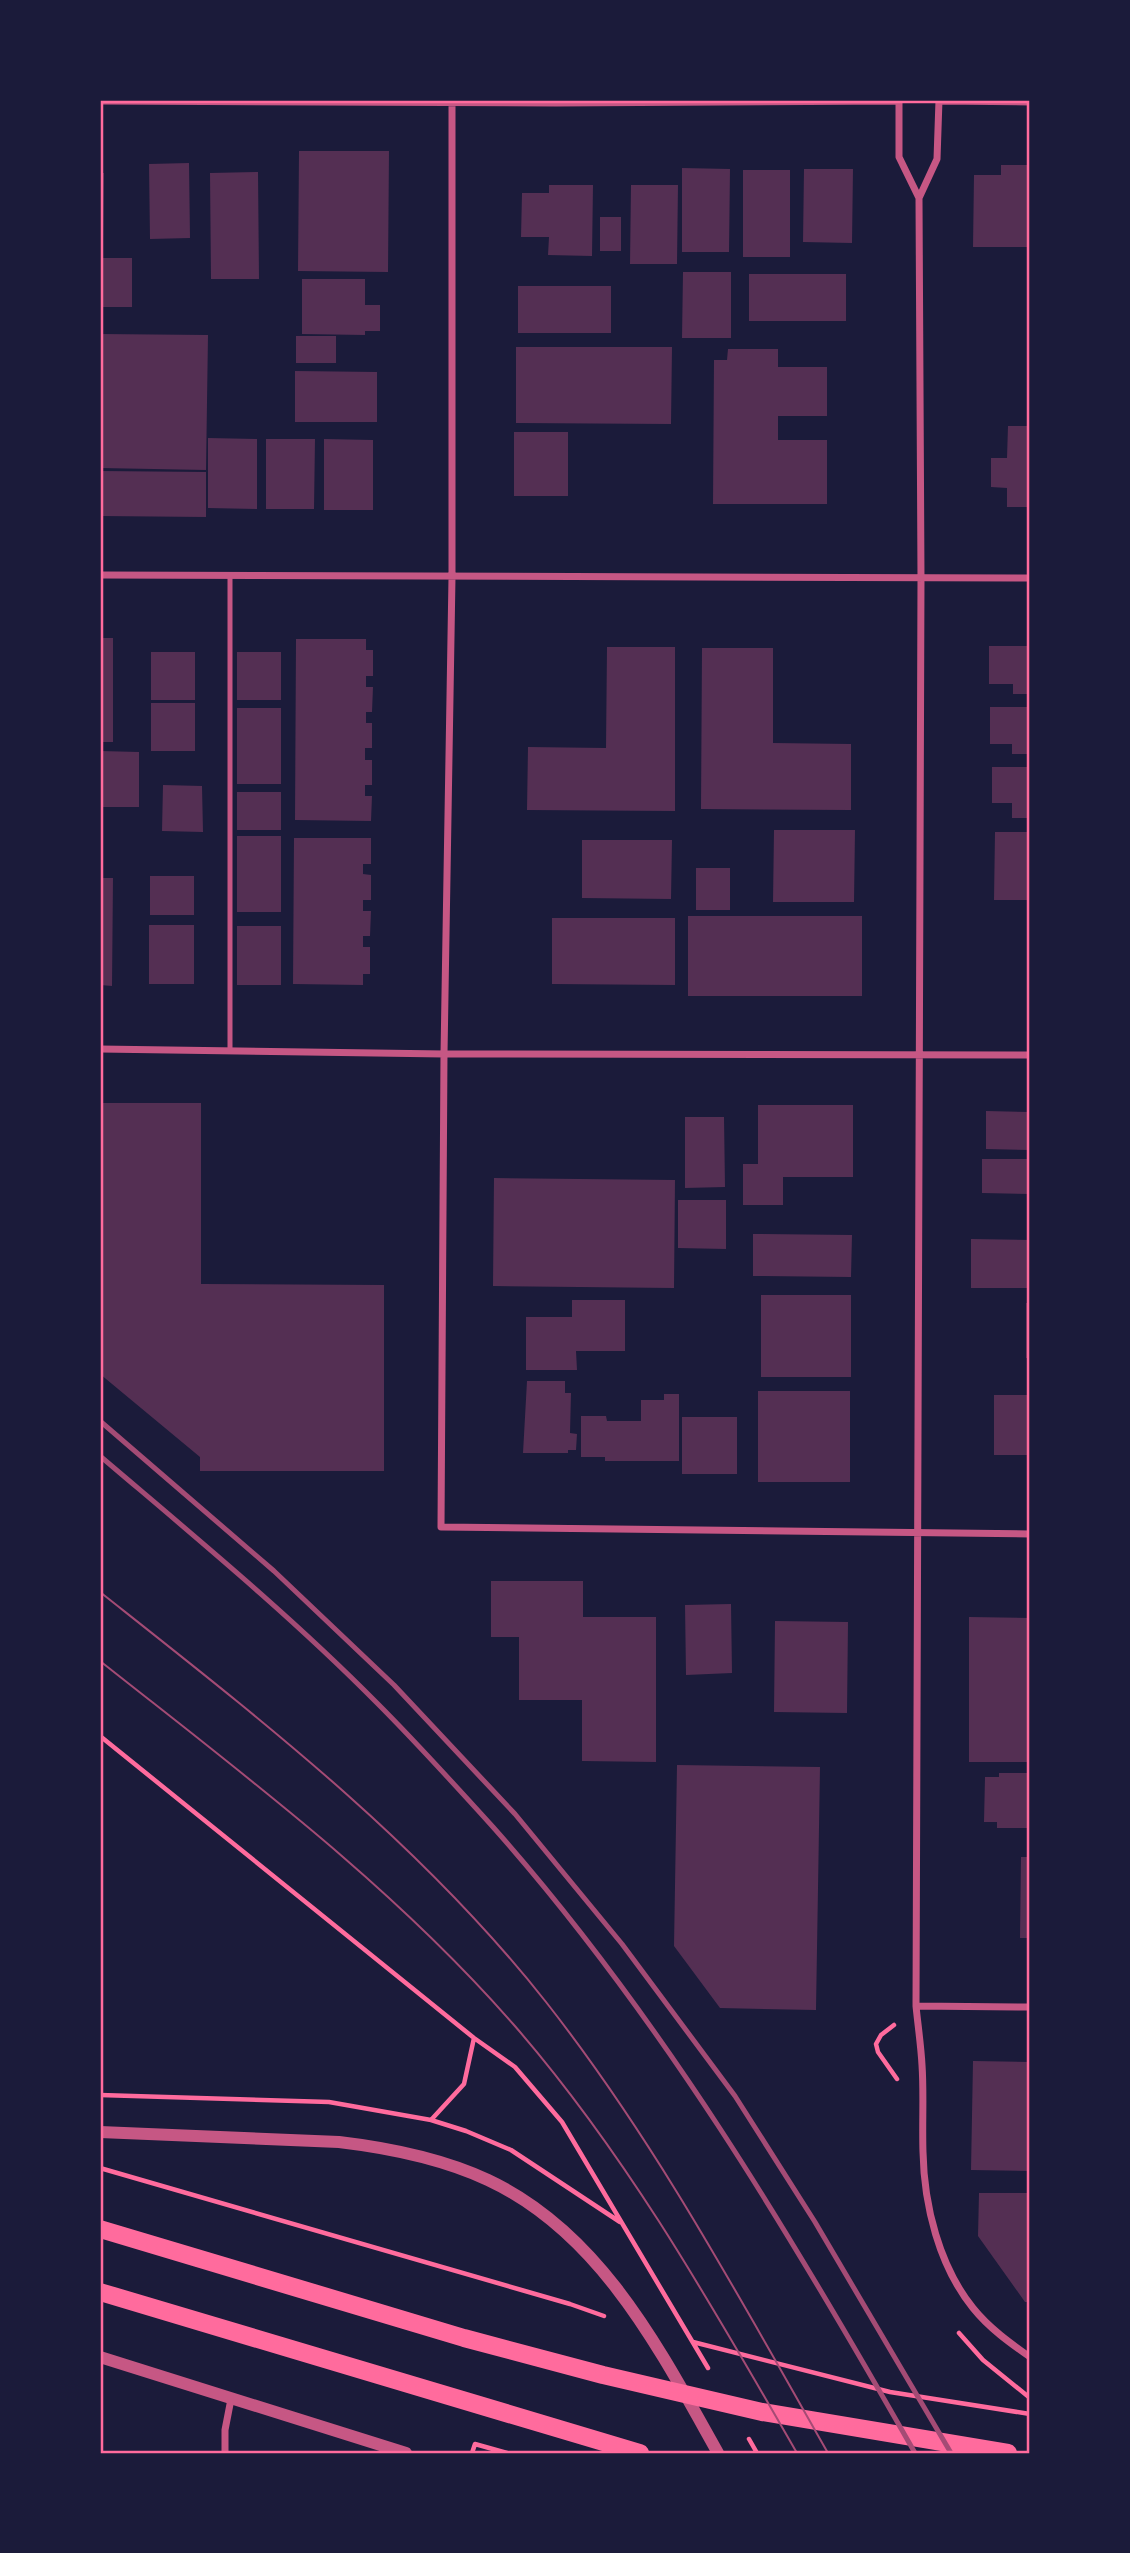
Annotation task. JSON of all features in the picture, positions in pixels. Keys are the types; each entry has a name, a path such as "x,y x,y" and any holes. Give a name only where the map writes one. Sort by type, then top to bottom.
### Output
{"main road":[{"path":"100,2229 464,2338 603,2375 762,2412 1008,2453"},
{"path":"100,2292 640,2453"}],"street":[{"path":"100,101 899,100 899,157 919,198"},
{"path":"1030,102 939,100 937,159 919,198 921,578 916,2006 922,2066 925,2186 942,2252 957,2285 973,2308 990,2327 1030,2357"},
{"path":"452,101 452,577 444,1054 441,1527 1030,1534"},
{"path":"100,575 1030,578"},
{"path":"100,1049 444,1054 1030,1055"},
{"path":"916,2006 1030,2007"},
{"path":"100,2132 339,2142 400,2150 488,2180 522,2198 590,2258 626,2301 661,2352 718,2453"},
{"path":"100,2357 406,2453"},
{"path":"225,2453 225,2430 231,2399"}],"lane":[{"path":"230,576 230,1050"}],"path":[{"path":"100,1736 474,2038 514,2067 562,2122 673,2309"},
{"path":"431,2120 464,2084 474,2038"},
{"path":"100,2168 570,2304 612,2320"},
{"path":"687,2341 890,2392 1030,2414"},
{"path":"1023,2392 1030,2398"},
{"path":"472,2453 475,2444 507,2453"}],"building":[{"path":"299,151 389,151 388,272 298,271"},
{"path":"189,163 190,238 150,239 149,164"},
{"path":"1001,165 1030,165 1030,247 973,247 974,175 1001,175"},
{"path":"682,168 730,169 729,252 682,252"},
{"path":"804,169 853,169 852,243 803,242"},
{"path":"743,170 790,170 790,257 743,257"},
{"path":"258,172 259,279 211,279 210,173"},
{"path":"100,173 104,173 103,241 100,241"},
{"path":"549,185 593,185 592,256 548,255 549,237 521,237 522,193 549,193"},
{"path":"631,185 678,185 677,264 630,264"},
{"path":"600,217 621,217 621,251 600,251"},
{"path":"100,258 132,258 132,307 100,307"},
{"path":"683,272 731,272 731,338 682,338"},
{"path":"749,274 846,274 846,321 749,321"},
{"path":"302,279 365,279 365,305 380,305 380,331 365,331 365,335 302,334"},
{"path":"518,286 611,286 611,333 518,333"},
{"path":"100,334 208,335 206,470 100,468"},
{"path":"296,336 336,336 336,363 296,363"},
{"path":"516,347 672,347 671,424 516,423"},
{"path":"728,349 778,349 778,367 827,367 827,416 778,416 778,440 827,440 827,504 713,504 714,360 727,360"},
{"path":"295,371 377,372 377,422 295,422"},
{"path":"1008,426 1030,426 1030,507 1007,507 1007,488 991,487 991,458 1007,458"},
{"path":"514,432 568,432 568,496 514,496"},
{"path":"208,438 257,439 257,509 208,508"},
{"path":"266,439 315,439 314,509 266,509"},
{"path":"324,439 373,440 373,510 324,510"},
{"path":"100,471 206,472 206,517 100,516"},
{"path":"100,638 113,638 113,742 100,742"},
{"path":"296,639 366,639 366,650 373,650 373,676 366,676 366,687 373,687 372,712 366,712 366,723 372,723 372,748 365,748 365,760 372,760 372,785 365,785 365,796 372,796 371,821 295,820"},
{"path":"989,646 1030,646 1030,694 1013,694 1013,684 989,684"},
{"path":"607,647 675,647 675,811 527,810 528,747 606,748"},
{"path":"702,648 773,648 773,743 851,744 851,810 701,809"},
{"path":"151,652 195,652 195,700 151,700"},
{"path":"237,652 281,652 281,700 237,700"},
{"path":"151,703 195,703 195,751 151,751"},
{"path":"990,707 1030,707 1030,754 1012,754 1012,744 990,744"},
{"path":"237,708 281,708 281,784 237,784"},
{"path":"100,751 139,752 139,807 100,807"},
{"path":"992,767 1030,767 1030,818 1012,818 1012,803 992,803"},
{"path":"163,785 202,786 203,832 162,831"},
{"path":"237,792 281,792 281,830 237,830"},
{"path":"774,830 855,830 854,902 773,902"},
{"path":"995,832 1030,832 1030,900 994,900"},
{"path":"237,836 281,836 281,912 237,912"},
{"path":"294,838 371,838 371,864 363,864 363,874 371,875 371,900 363,900 363,911 371,911 370,936 363,936 363,947 370,947 370,974 363,974 363,985 293,984"},
{"path":"582,840 672,840 671,899 582,898"},
{"path":"696,868 730,868 730,910 696,910"},
{"path":"150,876 194,876 194,915 150,915"},
{"path":"100,878 113,878 112,986 100,985"},
{"path":"688,916 862,916 862,996 688,996"},
{"path":"552,918 675,918 675,985 552,984"},
{"path":"149,925 194,925 194,984 149,984"},
{"path":"237,926 281,926 281,985 237,985"},
{"path":"100,1103 201,1103 201,1284 384,1285 384,1471 200,1471 200,1457 100,1374"},
{"path":"758,1105 853,1105 853,1177 783,1177 783,1205 743,1205 743,1164 758,1164"},
{"path":"986,1111 1030,1112 1030,1150 986,1149"},
{"path":"685,1117 724,1117 725,1187 685,1188"},
{"path":"982,1159 1030,1159 1030,1194 982,1193"},
{"path":"494,1178 675,1180 674,1288 493,1286"},
{"path":"678,1200 726,1200 726,1249 678,1248"},
{"path":"753,1234 852,1235 851,1277 753,1276"},
{"path":"971,1239 1030,1240 1030,1288 971,1288"},
{"path":"761,1295 851,1295 851,1377 761,1377"},
{"path":"572,1300 625,1300 625,1351 576,1351 577,1370 526,1370 526,1317 572,1317"},
{"path":"1026,1303 1030,1303 1030,1358 1026,1358"},
{"path":"527,1381 565,1381 565,1393 571,1393 570,1433 577,1434 576,1450 568,1450 568,1453 523,1453"},
{"path":"758,1391 850,1391 850,1482 758,1482"},
{"path":"664,1394 679,1394 679,1461 605,1461 605,1457 581,1457 581,1416 606,1416 607,1421 641,1421 641,1400 664,1400"},
{"path":"994,1395 1030,1395 1030,1455 994,1455"},
{"path":"682,1417 737,1417 737,1474 682,1474"},
{"path":"491,1581 583,1581 583,1617 656,1617 656,1762 582,1761 582,1700 519,1700 519,1637 491,1637"},
{"path":"731,1604 732,1673 686,1675 685,1605"},
{"path":"969,1617 1030,1618 1030,1762 969,1762"},
{"path":"775,1621 848,1622 847,1713 774,1712"},
{"path":"677,1765 820,1767 816,2010 720,2008 674,1946"},
{"path":"999,1773 1030,1773 1030,1828 997,1828 997,1822 984,1822 985,1777 999,1777"},
{"path":"1021,1857 1030,1857 1030,1938 1020,1938"},
{"path":"973,2061 1030,2062 1030,2171 971,2170"},
{"path":"979,2193 1030,2193 1030,2302 1025,2302 978,2236"}],"tram line":[{"path":"100,1592 335,1784 446,1888 497,1944 546,2002 624,2110 695,2222 828,2453"},
{"path":"100,1661 262,1789 367,1878 418,1925 514,2025 555,2075 631,2178 699,2286 797,2453"}],"railway":[{"path":"100,1421 274,1571 394,1685 515,1814 622,1944 735,2096 815,2222 951,2453"},
{"path":"100,1456 241,1576 344,1670 450,1780 554,1899 612,1973 720,2129 820,2290 915,2453"}]}
